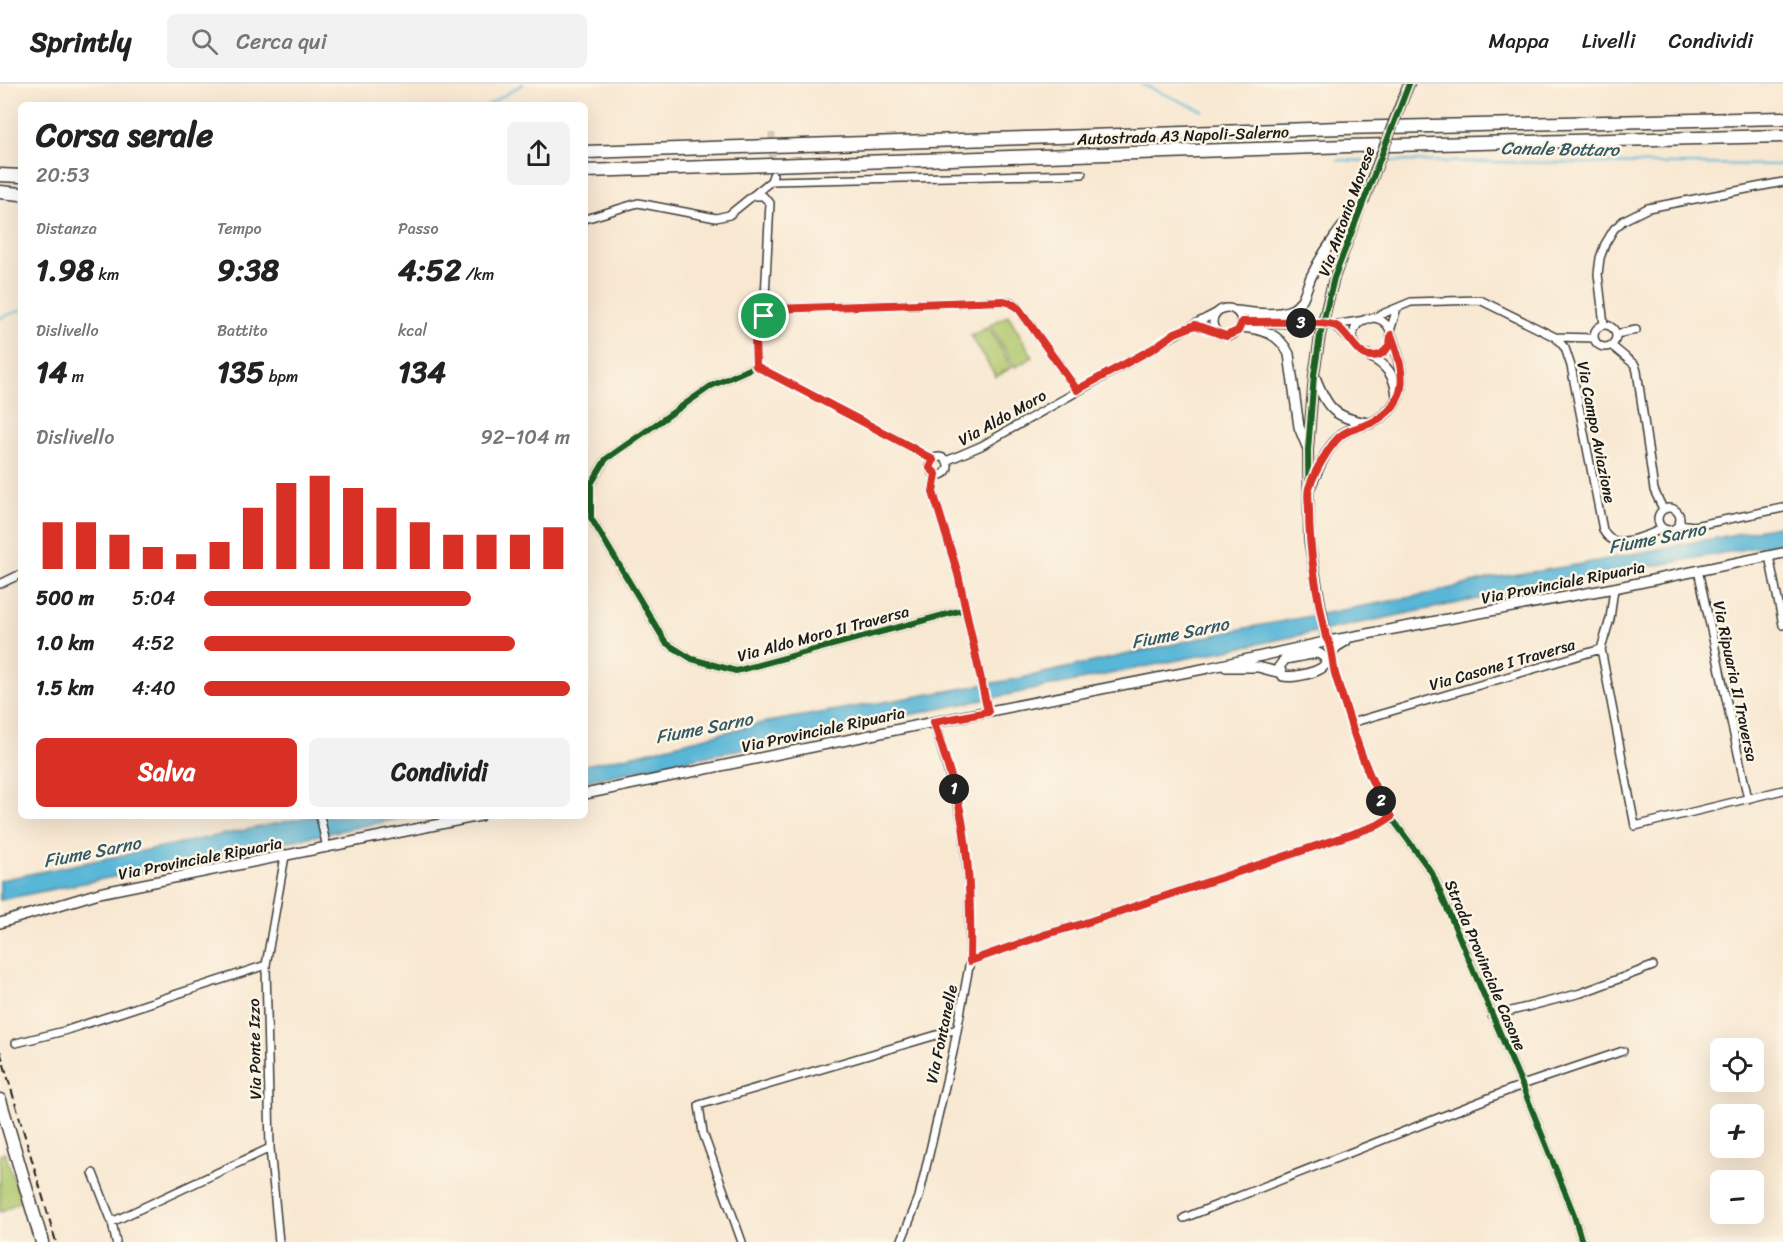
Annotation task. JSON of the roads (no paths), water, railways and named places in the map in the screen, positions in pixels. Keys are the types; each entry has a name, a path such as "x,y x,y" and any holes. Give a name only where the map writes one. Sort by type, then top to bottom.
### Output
{"highway":[{"name":"Autostrada A3 Napoli-Salerno","path":"588,152 1329,129 1783,118"},
{"name":"Autostrada A3 Napoli-Salerno","path":"588,171 1348,146 1783,135"},
{"path":"0,175 18,176"},
{"path":"0,192 18,194"},
{"path":"0,1100 42,1242"}],"main road":[{"name":"Via Antonio Morese","path":"1326,663 1325,640 1309,540 1308,450 1314,375 1320,336 1334,278 1409,84"},
{"path":"1237,311 1266,313 1293,309 1302,301 1310,278 1322,257 1346,221 1364,200"},
{"path":"1241,324 1266,331 1281,340 1286,347 1289,354 1299,427 1308,450"},
{"path":"1309,489 1327,452 1338,438 1349,430 1370,423 1389,411 1397,398 1401,390 1403,374 1399,355 1390,333"},
{"path":"1368,356 1388,368 1395,382 1397,398"},
{"path":"1314,375 1323,397 1333,411 1352,421 1370,423"},
{"name":"Via Provinciale Ripuaria","path":"588,793 987,709 1208,668 1299,649 1325,640 1348,639 1783,554"},
{"name":"Via Provinciale Ripuaria","path":"1208,668 1258,667 1281,673 1290,678 1326,663 1336,647 1348,639"},
{"path":"1281,673 1280,664 1299,649 1318,653 1326,663"},
{"path":"1285,659 1318,653"},
{"name":"Via Provinciale Ripuaria","path":"0,923 99,893 466,819"}],"street":[{"path":"588,218 638,202 716,218 729,215 772,178 1082,174"},
{"path":"1604,325 1598,274 1600,258 1610,237 1624,220 1648,208 1783,182"},
{"path":"752,196 763,196 770,203 764,316 755,338 756,366 933,460 941,458 946,461 947,470 943,474 936,474 930,468 933,460"},
{"path":"1356,346 1354,331 1360,323 1420,300 1480,300 1555,337 1594,338"},
{"path":"764,316 774,309 1004,301 1019,309 1077,390"},
{"path":"1218,333 1213,321 1216,313 1228,307 1237,311 1241,324"},
{"path":"1334,325 1359,350 1368,356 1378,355 1389,345 1397,308"},
{"name":"Via Aldo Moro","path":"946,461 981,446 1154,348 1175,333 1216,313"},
{"path":"1195,325 1231,335 1241,324 1334,325 1367,319 1380,320 1390,333"},
{"path":"1604,325 1611,326 1616,334 1612,345 1601,347 1594,338 1597,328 1604,325"},
{"path":"1616,334 1636,330"},
{"name":"Via Campo Aviazione","path":"1555,337 1565,348 1571,366 1603,530 1613,540 1621,542 1655,533 1662,528"},
{"path":"1612,345 1635,365 1637,371 1654,490 1663,509"},
{"name":"Via Aldo Moro II Traversa","path":"756,366 711,386 606,459 591,484 591,518 666,643 692,659 736,671 966,609"},
{"path":"936,474 933,492 958,574 987,709"},
{"path":"1670,507 1677,510 1680,517 1679,524 1673,529 1662,528 1658,518 1663,509 1670,507"},
{"path":"1679,524 1694,526 1783,508"},
{"path":"1769,556 1783,625"},
{"name":"Via Ripuaria II Traversa","path":"1698,570 1748,799"},
{"path":"0,584 18,575"},
{"name":"Via Casone I Traversa","path":"1351,723 1601,649 1610,619 1614,588"},
{"path":"1601,649 1635,826 1783,790"},
{"path":"1326,663 1329,671 1335,675"},
{"name":"Strada Provinciale Casone","path":"1326,663 1335,675 1376,792 1391,817 1432,873 1522,1085 1573,1212 1582,1242"},
{"name":"Via Fontanelle","path":"901,1242 919,1197 970,961 969,886 963,826 934,722"},
{"path":"970,961 1348,836 1378,825 1391,817"},
{"path":"321,819 327,848"},
{"name":"Via Ponte Izzo","path":"279,1242 270,1148 266,965 285,856"},
{"path":"16,1042 64,1031 266,965"},
{"path":"1492,1016 1581,993 1653,966"},
{"path":"742,1242 703,1133 699,1105 957,1029"},
{"path":"1184,1218 1522,1085 1623,1051"},
{"path":"112,1222 270,1148"},
{"path":"93,1173 112,1222 116,1242"}],"water":[{"name":"Fiume Sarno","path":"1783,525 1783,542 1507,593 588,780 588,764 762,723 1017,679 1246,628 1423,595 1492,578 1571,566"},
{"name":"Fiume Sarno","path":"298,819 397,819 0,900 0,880"}],"waterway":[{"name":"Canale Bottaro","path":"493,102 523,84"},
{"name":"Canale Bottaro","path":"1141,84 1203,111"},
{"name":"Canale Bottaro","path":"1338,160 1375,161"},
{"name":"Canale Bottaro","path":"1381,161 1783,165"},
{"name":"Canale Bottaro","path":"0,318 18,311"}],"tunnel":[{"path":"772,133 772,167"}],"railway":[{"path":"0,1051 56,1242"}]}
